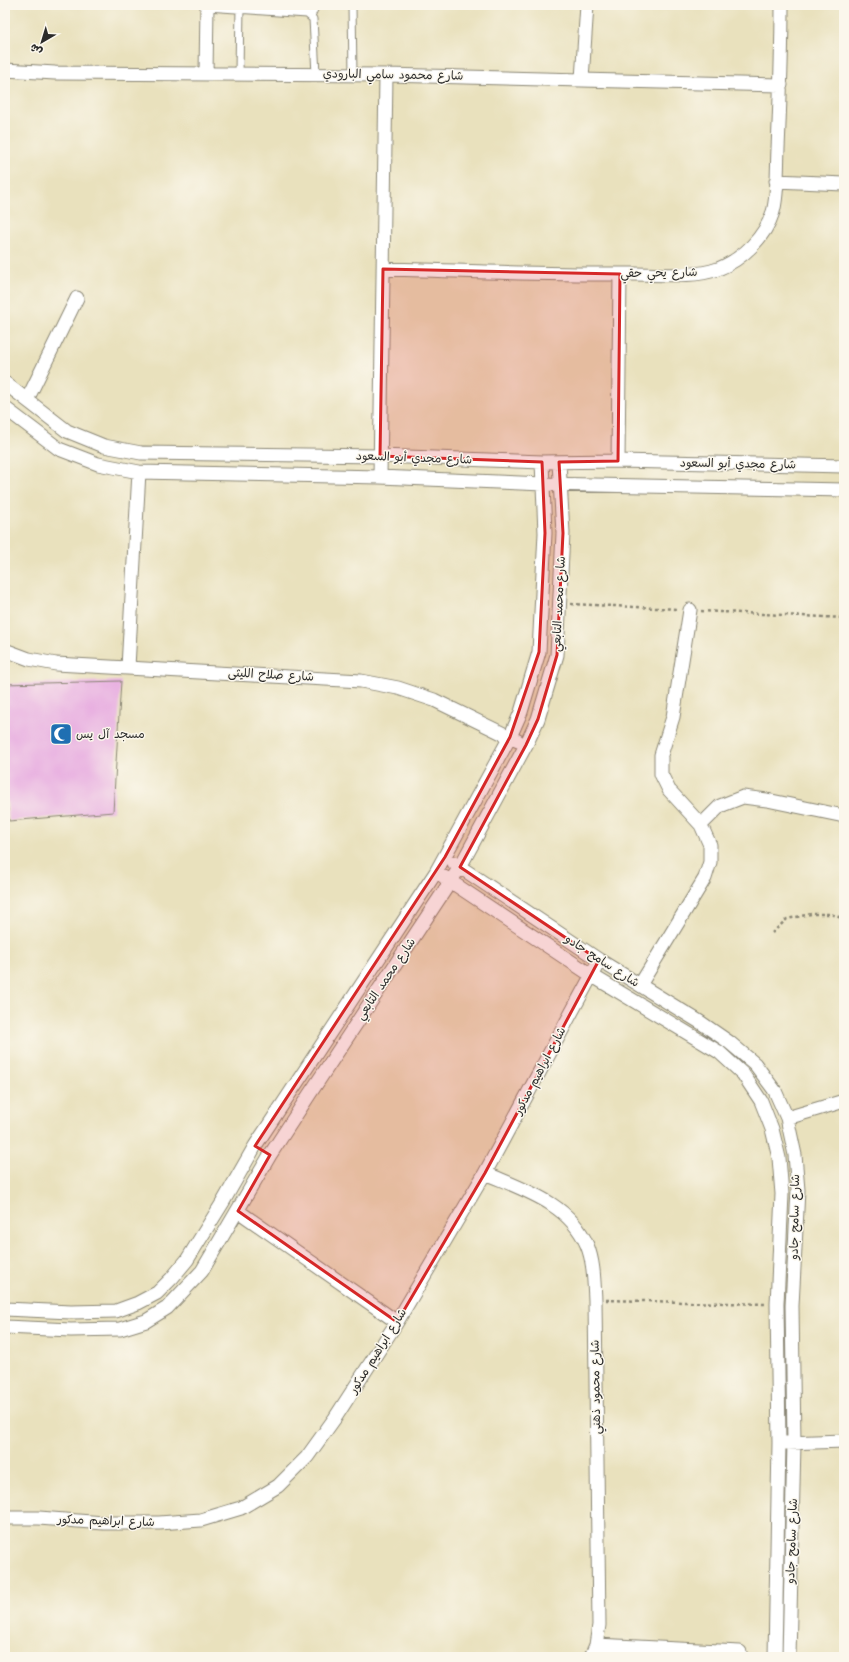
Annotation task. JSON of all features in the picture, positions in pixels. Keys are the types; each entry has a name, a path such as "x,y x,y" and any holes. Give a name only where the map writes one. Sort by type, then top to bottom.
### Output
{"street":[{"path":"582,79 587,5"},
{"name":"شارع يحي حقي","path":"383,269 620,274 698,273 718,269 736,259 752,246 765,230 773,211 781,85 782,5"},
{"path":"206,74 207,6"},
{"name":"شارع محمود سامي البارودي","path":"5,70 55,73 386,75 781,85"},
{"path":"380,477 386,75"},
{"path":"776,182 844,184"},
{"path":"618,461 620,274"},
{"path":"27,400 77,298"},
{"name":"شارع مجدي أبو السعود","path":"5,383 67,431 104,446 141,453 380,456 542,462 618,461 844,466"},
{"name":"شارع مجدي أبو السعود","path":"5,408 59,449 98,464 139,472 380,477 543,484 844,490"},
{"name":"شارع محمد التابعي","path":"5,1309 71,1312 116,1311 138,1303 157,1293 187,1260 223,1202 255,1146 436,872 510,737 521,712 539,652 544,533 542,462"},
{"name":"شارع محمد التابعي","path":"5,1328 71,1330 120,1329 146,1321 167,1308 202,1271 270,1155 451,882 526,745 538,719 557,655 563,533 560,462"},
{"path":"128,667 139,472"},
{"path":"640,985 705,878 710,862 710,845 701,825 669,790 661,774 661,755 673,717 690,610"},
{"name":"شارع صلاح الليثى","path":"5,650 29,658 56,664 361,681 398,688 434,700 526,745"},
{"path":"701,825 720,806 743,797 767,800 844,816"},
{"name":"شارع سامح جادو","path":"445,857 599,960 700,1022 729,1042 755,1064 775,1091 788,1118 795,1155 798,1190 792,1306 794,1443 789,1657"},
{"name":"شارع سامح جادو","path":"436,872 591,975 719,1052 743,1074 761,1101 772,1129 779,1158 782,1194 777,1304 779,1443 775,1657"},
{"name":"شارع ابراهيم مدكور","path":"5,1518 38,1518 104,1523 159,1523 201,1520 241,1508 278,1486 307,1456 335,1418 397,1322 485,1173 599,960"},
{"path":"788,1118 844,1102"},
{"path":"255,1146 270,1155"},
{"name":"شارع محمود ذهني","path":"485,1173 541,1197 561,1209 577,1226 588,1246 593,1268 595,1300 599,1625 594,1651"},
{"path":"238,1211 397,1322"},
{"path":"779,1443 844,1441"},
{"path":"594,1651 740,1652"}],"lane":[{"path":"310,16 316,5"},
{"path":"352,5 353,75"},
{"path":"207,6 240,7 306,14 310,16 313,19 316,74"},
{"path":"239,73 240,7"}],"path":[{"path":"772,933 787,919 812,914 831,914 844,919"},
{"path":"595,1300 777,1304"}],"highlighted area":[{"path":"383,269 620,274 618,461 559,462 563,533 557,655 538,719 526,745 460,867 599,960 485,1173 397,1322 238,1211 270,1155 255,1146 445,857 510,737 539,652 545,533 542,462 380,456"}],"building":[{"name":"مسجد آل يس","path":"121,681 113,812 9,821 5,784 5,684"}],"place":[{"name":"مسجد آل يس","path":"61,734"}]}
